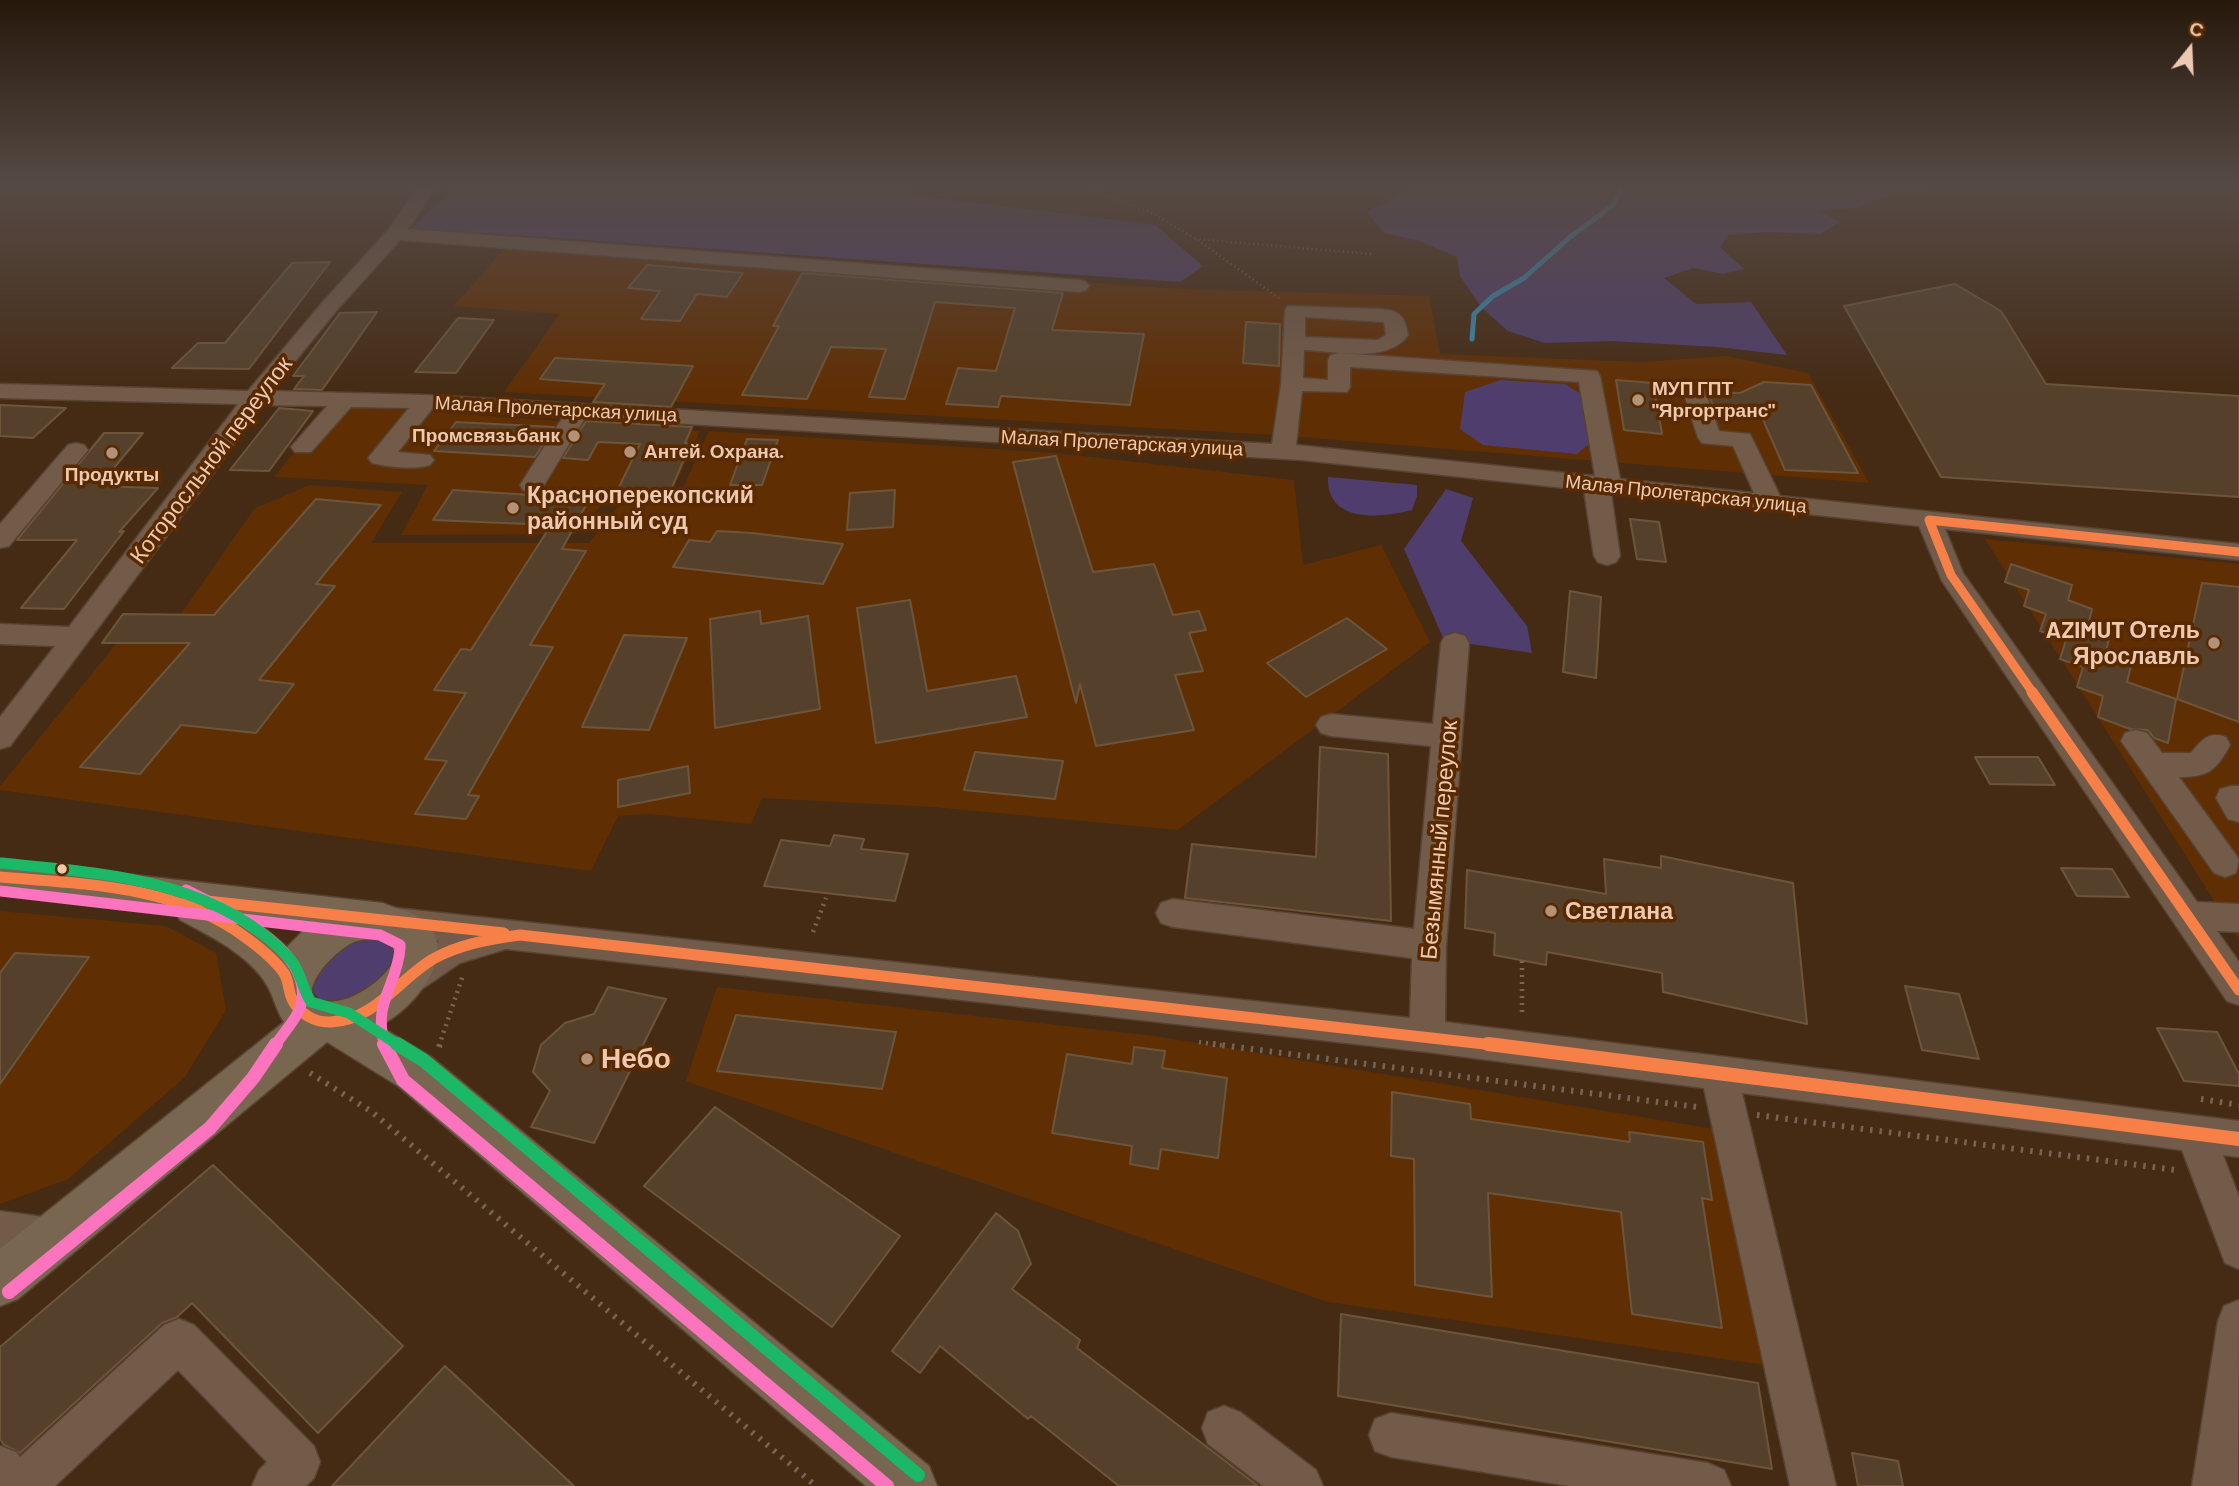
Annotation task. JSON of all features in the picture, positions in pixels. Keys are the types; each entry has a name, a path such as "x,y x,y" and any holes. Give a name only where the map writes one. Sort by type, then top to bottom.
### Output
{"main road":[{"path":"0,877 383,920 403,928 413,938 415,958 393,1014 395,1039 400,1053 426,1065 909,1486"},
{"path":"163,897 215,918 239,932 283,974 301,1011 426,1065"},
{"path":"200,1118 221,1096 262,1042 290,992 298,965 316,944 343,928 383,920"},
{"path":"0,1281 304,1032 376,1008 403,984"}],"street":[{"name":"Которосльной переулок","path":"0,738 204,469 254,398 376,256"},
{"path":"689,256 1079,286"},
{"path":"1283,452 1292,384 1295,310 1390,316 1395,320 1397,335 1382,347 1295,343"},
{"path":"1292,384 1339,387 1339,360 1589,376 1607,556"},
{"path":"1693,388 1710,438 1742,439 1771,503"},
{"name":"Малая Пролетарская улица","path":"0,391 426,402 1283,452 2239,552"},
{"path":"303,447 346,399"},
{"path":"422,460 380,458 426,402"},
{"path":"532,485 578,411"},
{"path":"0,540 76,450"},
{"path":"1929,520 1951,575 2239,990"},
{"path":"0,634 76,637"},
{"name":"Безымянный переулок","path":"1427,1036 1429,946 1455,643"},
{"path":"1331,725 1448,736"},
{"path":"2215,745 2199,765 2145,753 2225,864"},
{"path":"2239,798 2231,798 2239,810"},
{"path":"1173,913 1429,946"},
{"path":"2188,916 2239,918"},
{"path":"383,920 1427,1036 1719,1072 2198,1116 2239,1139"},
{"path":"403,984 432,961 469,943 520,935"},
{"path":"1719,1072 1813,1486"},
{"path":"2198,1116 2211,1174 2239,1249"},
{"path":"0,1231 51,1238"},
{"path":"2215,1486 2239,1321"},
{"path":"22,1486 178,1340 298,1462 275,1486"},
{"path":"1224,1428 1300,1486"},
{"path":"1391,1436 1708,1486"},
{"path":"0,1468 14,1486"}],"path":[{"path":"1219,256 1295,310"},
{"path":"813,932 826,898"},
{"path":"1522,961 1522,1016"},
{"path":"426,1065 439,1041 465,969"},
{"path":"1190,1041 2211,1174"},
{"path":"2198,1116 2239,1105"},
{"path":"372,1112 816,1486"}],"shaded area":[{"path":"497,256 715,256 1182,289 1429,296 1440,354 1641,362 1726,356 1808,373 1869,483 1276,435 504,392 560,314 454,306"},
{"path":"815,256 1192,256 1203,266 1180,282"},
{"path":"1730,256 1744,269 1723,274 1693,268 1664,278 1696,304 1751,302 1787,355 1717,347 1612,341 1545,343 1508,331 1481,307 1460,276 1457,257"},
{"path":"1501,380 1565,384 1584,396 1589,444 1577,454 1483,445 1460,429 1465,392"},
{"path":"333,405 700,431 671,494 614,492 575,534 401,535 428,485 274,477"},
{"path":"709,431 1057,453 1294,480 1303,565 1381,545 1430,642 1178,830 934,807 762,798 751,824 649,814 618,816 591,871 0,790 0,786 117,643 103,642 123,614 180,615 255,508 310,485 402,492 371,543 589,543 625,497 678,499"},
{"path":"1328,477 1417,485 1417,496 1412,510 1386,515 1358,514 1336,503 1330,492"},
{"path":"1446,489 1473,498 1461,541 1527,626 1532,653 1444,640 1404,549"},
{"path":"1985,539 2239,564 2239,940"},
{"path":"0,911 166,926 216,953 226,1010 185,1077 68,1179 0,1204"},
{"path":"375,935 394,944 397,964 371,996 329,1004 319,999 312,991 311,981 333,948"},
{"path":"717,987 1155,1036 1732,1132 1786,1368 1328,1302 686,1081"}],"building":[{"path":"330,262 249,369 172,368 198,343 225,343 292,263"},
{"path":"647,265 743,273 727,297 697,294 680,321 641,319 660,291 628,288"},
{"path":"802,273 1063,293 1052,330 1144,334 1130,405 1001,396 998,407 946,404 958,368 996,371 1015,308 935,302 905,399 869,397 886,349 831,347 807,399 742,395 779,326 773,326"},
{"path":"1955,284 2001,311 2046,384 2239,396 2239,497 1941,477 1844,306"},
{"path":"377,312 322,390 294,389 304,376 293,376 340,313"},
{"path":"458,318 494,320 456,373 415,372"},
{"path":"1246,322 1280,324 1279,366 1243,363"},
{"path":"555,358 693,366 671,407 593,402 605,384 540,379"},
{"name":"МУП ГПТ \"Яргортранс\"","path":"1616,380 1653,383 1662,434 1624,430"},
{"path":"1764,382 1811,385 1858,473 1785,470 1761,415 1716,414 1708,392 1740,393"},
{"path":"0,405 66,408 33,438 0,436"},
{"path":"279,408 313,411 269,471 230,470"},
{"path":"586,421 692,427 685,443 691,443 670,492 617,491 640,444 598,442 588,460 563,458"},
{"path":"456,422 554,427 535,457 434,451"},
{"path":"104,433 143,433 99,486 158,488 119,532 124,531 64,609 21,608 77,540 17,540"},
{"path":"747,439 778,440 762,485 730,485"},
{"path":"1056,456 1093,572 1154,564 1173,615 1199,611 1206,630 1189,633 1203,671 1175,675 1194,730 1096,746 1080,684 1076,703 1013,462"},
{"path":"453,490 591,496 562,549 586,551 530,645 553,647 468,795 479,796 466,819 415,814 447,761 425,759 466,693 434,690 461,649 471,650 551,525 433,520"},
{"path":"895,490 893,527 847,530 850,493"},
{"path":"316,499 381,505 316,584 335,586 259,680 294,684 256,733 181,725 140,774 80,767 190,643 102,643 123,614 214,615"},
{"path":"1630,519 1659,522 1666,562 1637,559"},
{"path":"717,531 843,544 823,584 673,567 689,540 710,542"},
{"path":"2011,564 2072,585 2068,600 2092,609 2088,626 2110,634 2106,652 2132,662 2127,682 2176,699 2168,743 2154,738 2148,730 2130,729 2098,717 2103,696 2077,687 2083,667 2060,659 2066,640 2040,631 2046,614 2024,606 2029,590 2005,582"},
{"name":"AZIMUT Отель Ярославль","path":"2202,583 2239,587 2239,722 2177,699"},
{"path":"1570,591 1601,597 1596,678 1563,672"},
{"path":"910,600 927,691 1016,676 1027,717 876,743 857,608"},
{"path":"760,611 761,624 808,616 820,709 715,728 710,619"},
{"path":"1347,618 1387,649 1306,697 1267,663"},
{"path":"624,635 687,638 649,730 582,727"},
{"path":"1320,747 1388,754 1391,921 1185,898 1192,844 1316,857"},
{"path":"975,752 1063,761 1055,799 964,790"},
{"path":"1975,757 2038,757 2055,785 1990,784"},
{"path":"688,766 690,793 618,807 618,780"},
{"path":"834,835 864,839 861,849 908,854 895,901 764,886 781,840 830,846"},
{"path":"1661,856 1793,883 1807,1024 1663,992 1662,973 1547,952 1546,965 1494,955 1495,933 1465,928 1467,870 1606,894 1604,859 1661,868"},
{"path":"2061,868 2112,869 2129,897 2077,896"},
{"path":"15,953 89,957 0,1084 0,973"},
{"path":"1905,986 1959,994 1979,1059 1922,1050"},
{"name":"Небо","path":"608,987 666,999 594,1143 531,1127 550,1091 533,1072 541,1045 565,1023 594,1014"},
{"path":"736,1015 896,1032 882,1089 717,1071"},
{"path":"2157,1028 2217,1032 2239,1074 2239,1086 2184,1081"},
{"path":"1134,1047 1165,1051 1162,1068 1227,1078 1218,1158 1161,1149 1158,1169 1130,1164 1132,1146 1052,1133 1067,1054 1132,1064"},
{"path":"1392,1092 1470,1104 1471,1119 1630,1142 1629,1132 1703,1142 1712,1200 1702,1198 1722,1328 1632,1314 1621,1212 1488,1193 1492,1297 1415,1285 1414,1159 1391,1156"},
{"path":"715,1107 900,1236 832,1327 644,1186"},
{"path":"213,1165 403,1346 318,1433 192,1303 177,1317 162,1323 20,1453 4,1445 0,1439 0,1347"},
{"path":"996,1213 1018,1231 1031,1264 1012,1289 1080,1340 1077,1348 1258,1486 1119,1486 1031,1416 1028,1419 940,1346 920,1373 892,1351"},
{"path":"1341,1314 1758,1383 1772,1469 1338,1396"},
{"path":"445,1366 574,1486 332,1486"},
{"path":"1852,1453 1898,1461 1903,1486 1858,1486"}],"waterway":[{"path":"1472,339 1474,314 1493,296 1524,278 1548,256"}],"transit line":[{"path":"1929,520 1951,575 2239,990"},
{"path":"1929,520 2239,552"},
{"path":"1,863 79,871 156,884 193,895 227,911 260,932 290,959 311,1002 349,1013 423,1060 918,1475"},
{"path":"0,877 122,889 153,895 210,916 237,931 268,956 286,977 291,996 299,1009 308,1016 325,1022 346,1020 371,1009 424,965 447,952 483,941 520,935 1427,1036 2239,1139"},
{"path":"9,1292 210,1128 253,1078 301,1006 302,982 293,963 278,946 238,917 186,890"},
{"path":"0,891 380,935 400,945 399,957 386,990 381,1030 388,1055 403,1080 887,1486"},
{"path":"188,899 504,933"}],"place":[{"name":"МУП ГПТ \"Яргортранс\"","path":"1638,400"},
{"name":"Промсвязьбанк","path":"574,436"},
{"name":"Антей. Охрана.","path":"630,452"},
{"name":"Продукты","path":"112,453"},
{"name":"Красноперекопский районный суд","path":"513,508"},
{"name":"AZIMUT Отель Ярославль","path":"2214,643"},
{"name":"Светлана","path":"1551,911"},
{"name":"Небо","path":"587,1059"}]}
